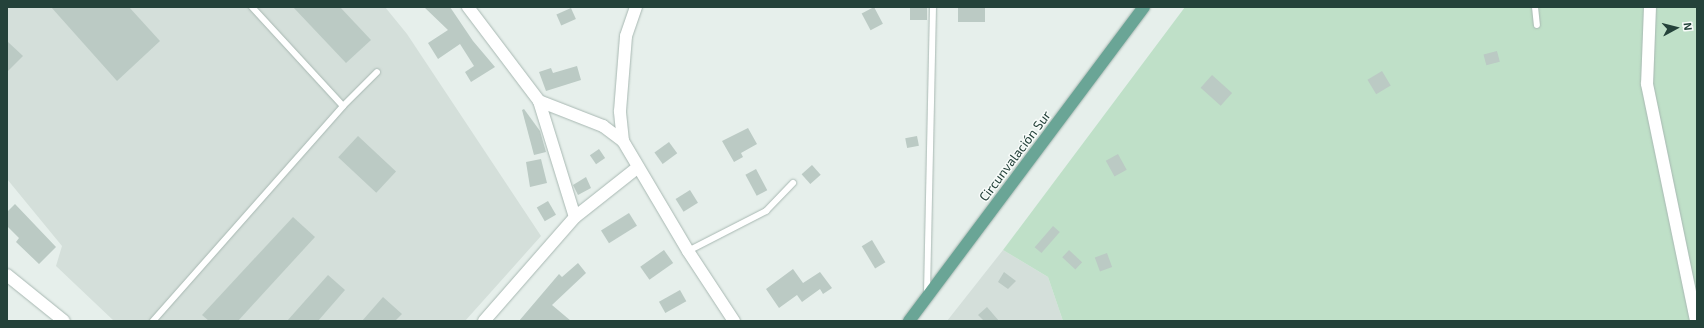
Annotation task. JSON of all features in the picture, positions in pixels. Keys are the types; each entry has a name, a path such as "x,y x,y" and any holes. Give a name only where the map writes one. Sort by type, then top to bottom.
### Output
{"main road":[{"name":"Circunvalación Sur","path":"909,321 1144,7"}],"street":[{"path":"468,7 539,101 575,217"},
{"path":"636,7 626,36 620,111 623,141 637,168 688,251 734,321"},
{"path":"1650,7 1647,84 1696,321"},
{"path":"539,101 603,126 623,141"},
{"path":"484,321 575,217 637,168"},
{"path":"7,275 64,321"}],"lane":[{"path":"252,7 343,106"},
{"path":"927,297 933,7"},
{"path":"1535,7 1537,24"},
{"path":"153,321 343,106 377,72"},
{"path":"688,251 766,211 793,183"}],"shaded area":[{"path":"7,7 385,7 407,34 541,236 465,321 114,321 56,266 62,246 7,179"},
{"path":"1003,250 1048,277 1063,321 947,321"}],"green space":[{"path":"1185,7 1697,7 1697,321 1063,321 1048,277 1003,250"}],"building":[{"path":"51,7 129,7 160,41 117,81"},
{"path":"293,7 340,7 371,40 346,63"},
{"path":"424,7 450,7 473,41 495,67 471,82 465,72 474,66 460,44 438,59 428,43 448,30"},
{"path":"874,7 883,24 871,30 862,14"},
{"path":"958,7 985,7 985,22 958,22"},
{"path":"571,8 576,19 561,25 556,15"},
{"path":"910,8 927,8 927,20 910,20"},
{"path":"7,41 23,56 7,72"},
{"path":"1497,51 1500,62 1486,65 1483,55"},
{"path":"577,66 581,80 546,91 539,72 551,68 553,73"},
{"path":"1382,71 1391,86 1376,94 1367,80"},
{"path":"1212,75 1232,93 1221,106 1201,88"},
{"path":"524,109 540,131 546,152 534,155 522,110"},
{"path":"748,128 757,144 741,153 743,157 734,162 722,141"},
{"path":"358,136 396,171 376,193 338,157"},
{"path":"917,136 919,146 907,148 905,138"},
{"path":"669,142 677,153 663,164 654,153"},
{"path":"599,149 605,158 596,164 590,155"},
{"path":"1118,154 1127,170 1114,177 1106,161"},
{"path":"541,159 547,183 530,187 526,162"},
{"path":"812,165 821,175 810,184 802,174"},
{"path":"756,169 767,190 757,196 745,175"},
{"path":"586,177 591,188 578,195 573,185"},
{"path":"690,190 698,203 684,212 676,199"},
{"path":"548,201 556,215 545,221 537,208"},
{"path":"15,204 56,247 39,264 16,242 19,238 7,226 7,212"},
{"path":"629,213 637,226 609,243 601,230"},
{"path":"293,217 315,237 238,321 209,321 202,315"},
{"path":"1053,226 1060,232 1041,253 1035,247"},
{"path":"872,240 885,262 875,268 862,246"},
{"path":"664,250 673,263 649,280 640,267"},
{"path":"1069,250 1082,262 1075,270 1062,257"},
{"path":"1107,253 1112,267 1100,272 1095,257"},
{"path":"578,263 586,273 552,305 571,321 519,321 559,274 562,277"},
{"path":"793,269 803,283 820,272 832,288 823,294 820,289 802,302 797,295 779,308 766,289"},
{"path":"1004,272 1016,281 1008,289 998,282"},
{"path":"328,275 345,290 318,321 287,321"},
{"path":"680,290 686,301 665,313 659,302"},
{"path":"383,297 402,314 395,321 362,321"},
{"path":"987,307 999,321 984,321 978,315"}]}
